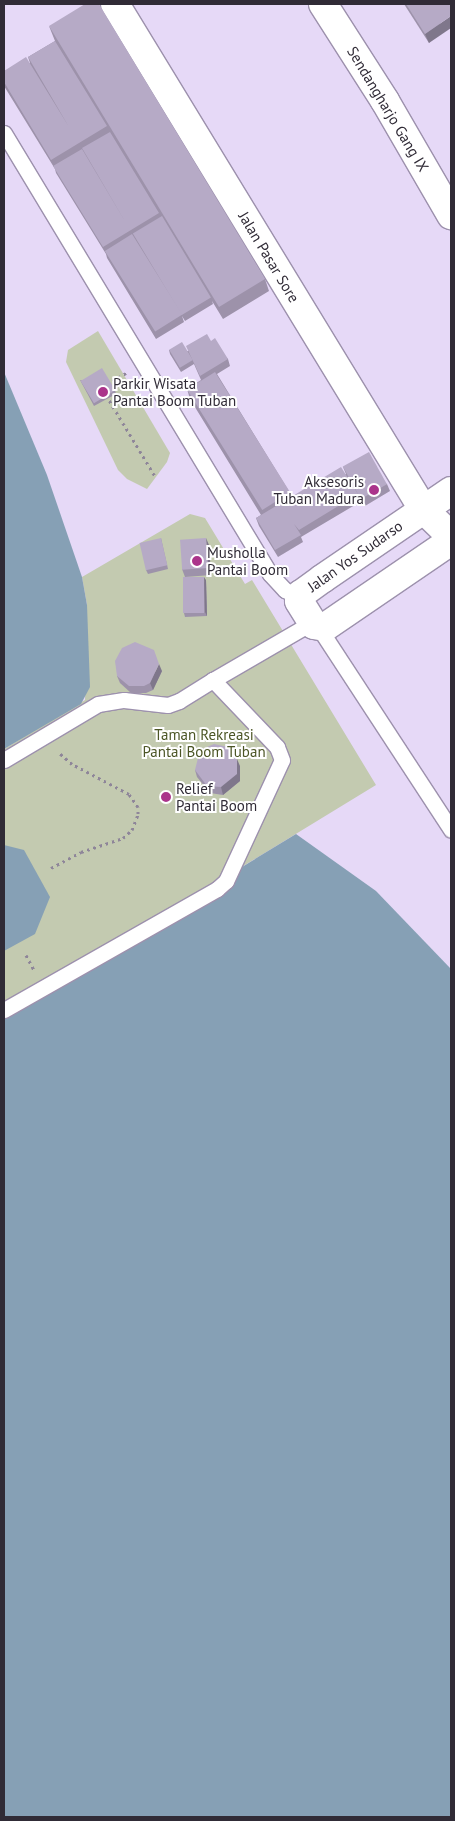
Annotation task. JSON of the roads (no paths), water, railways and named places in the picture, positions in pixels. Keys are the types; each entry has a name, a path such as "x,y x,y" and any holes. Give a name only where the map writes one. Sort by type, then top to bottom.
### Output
{"street":[{"name":"Jalan Pasar Sore","path":"115,4 423,509 451,536"},
{"name":"Sendangharjo Gang IX","path":"323,4 395,116 451,216"},
{"name":"Jalan Yos Sudarso","path":"315,625 299,597 451,491"},
{"path":"315,625 328,625 451,541"}],"lane":[{"path":"4,133 270,574 285,590 299,597"},
{"path":"4,760 98,704 124,700 168,704 179,701 213,680 315,625 451,830"},
{"path":"4,1010 217,890 226,881 282,760 277,747 213,680"}],"water":[{"path":"4,372 47,475 82,577 87,605 90,687 81,704 4,749"},
{"path":"296,834 376,891 451,969 451,1817 4,1817 4,1012"},
{"path":"4,845 24,850 50,897 35,934 4,951"}],"place":[{"name":"Parkir Wisata Pantai Boom Tuban","path":"103,392"},
{"name":"Aksesoris Tuban Madura","path":"374,490"},
{"name":"Musholla Pantai Boom","path":"197,561"},
{"name":"Relief Pantai Boom","path":"166,797"}],"park label":[{"name":"Taman Rekreasi Pantai Boom Tuban","path":"204,742"}]}
